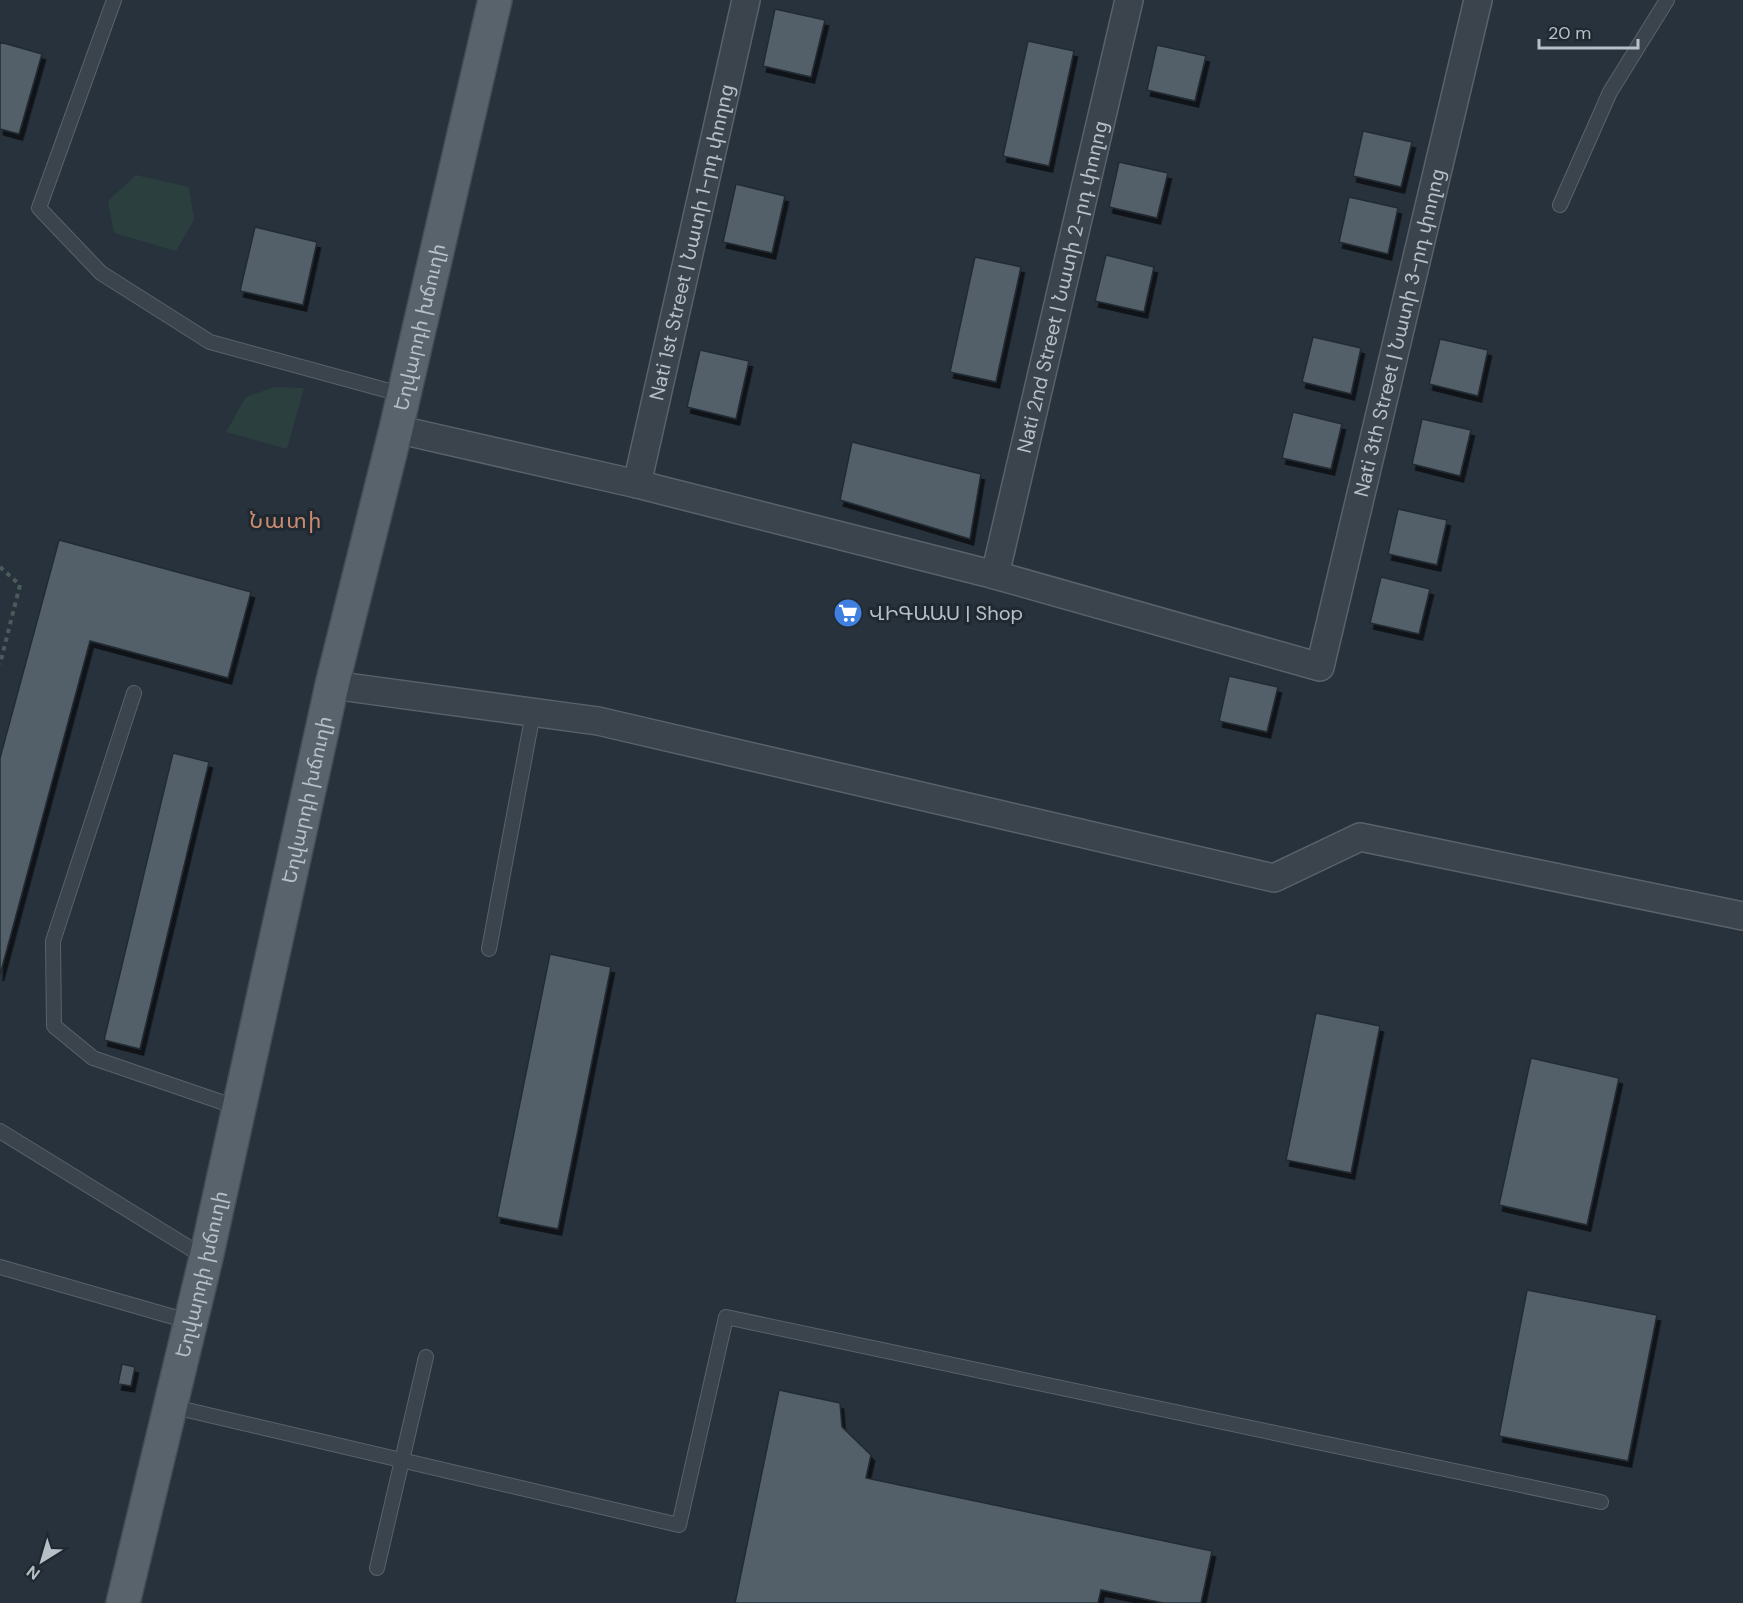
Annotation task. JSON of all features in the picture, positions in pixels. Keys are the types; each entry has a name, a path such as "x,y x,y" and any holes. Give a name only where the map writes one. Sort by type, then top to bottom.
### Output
{"main road":[{"name":"Եղվարդի խճուղի","path":"123,1603 206,1258 332,685 396,429 495,0"}],"street":[{"name":"Nati 1st Street | Նատի 1-րդ փողոց","path":"637,484 746,0"},
{"name":"Nati 2nd Street | Նատի 2-րդ փողոց","path":"995,575 1129,0"},
{"name":"Nati 3th Street | Նատի 3-րդ փողոց","path":"995,575 1320,667 1478,0"},
{"path":"396,429 637,484 995,575"},
{"path":"332,685 598,721 1274,878 1360,837 1743,916"}],"lane":[{"path":"114,0 39,208 101,273 210,342 404,395"},
{"path":"1560,205 1610,92 1667,0"},
{"path":"134,693 53,941 54,1026 93,1058 239,1108"},
{"path":"489,949 533,712"},
{"path":"0,1131 206,1258"},
{"path":"0,1267 190,1322"},
{"path":"170,1406 679,1526 726,1317 1601,1502"},
{"path":"376,1568 426,1356"}],"path":[{"path":"0,567 20,585 0,664"}],"green space":[{"path":"136,175 189,187 194,220 176,251 114,233 108,201"},
{"path":"274,387 304,388 287,449 226,432 246,397"}],"building":[{"path":"775,9 825,20 811,77 763,66"},
{"path":"1028,41 1074,51 1049,166 1003,156"},
{"path":"0,42 42,54 19,134 0,129"},
{"path":"1157,45 1206,56 1195,101 1147,90"},
{"path":"1363,131 1412,142 1401,187 1353,176"},
{"path":"1119,162 1168,173 1157,218 1109,207"},
{"path":"736,184 785,196 772,253 723,242"},
{"path":"1349,197 1398,208 1388,254 1339,242"},
{"path":"255,227 317,242 303,305 240,291"},
{"path":"1106,255 1154,267 1144,312 1095,301"},
{"path":"975,257 1021,267 996,382 950,372"},
{"path":"1313,337 1361,348 1351,394 1302,382"},
{"path":"1440,339 1488,350 1478,396 1429,384"},
{"path":"700,350 749,361 736,419 687,407"},
{"path":"1293,412 1342,424 1331,469 1282,458"},
{"path":"1422,419 1471,430 1460,476 1412,464"},
{"path":"852,442 981,474 970,539 840,500"},
{"path":"1398,509 1447,520 1437,565 1388,554"},
{"path":"59,540 251,592 228,678 90,641 0,975 0,758"},
{"path":"1381,577 1430,589 1419,634 1370,623"},
{"path":"1229,676 1278,687 1267,732 1219,721"},
{"path":"173,753 209,762 140,1049 104,1040"},
{"path":"550,954 611,967 558,1229 497,1217"},
{"path":"1316,1013 1380,1026 1351,1173 1286,1160"},
{"path":"1531,1058 1619,1078 1587,1225 1499,1205"},
{"path":"1527,1290 1657,1315 1628,1461 1499,1436"},
{"path":"122,1364 135,1367 131,1386 118,1384"},
{"path":"779,1390 840,1403 842,1427 871,1455 866,1478 1212,1551 1201,1603 1163,1603 1101,1590 1098,1603 735,1603"}],"place":[{"name":"ՎԻԳԱԱՍ | Shop","path":"848,613"}],"district":[{"name":"Նատի","path":"286,520"}]}
